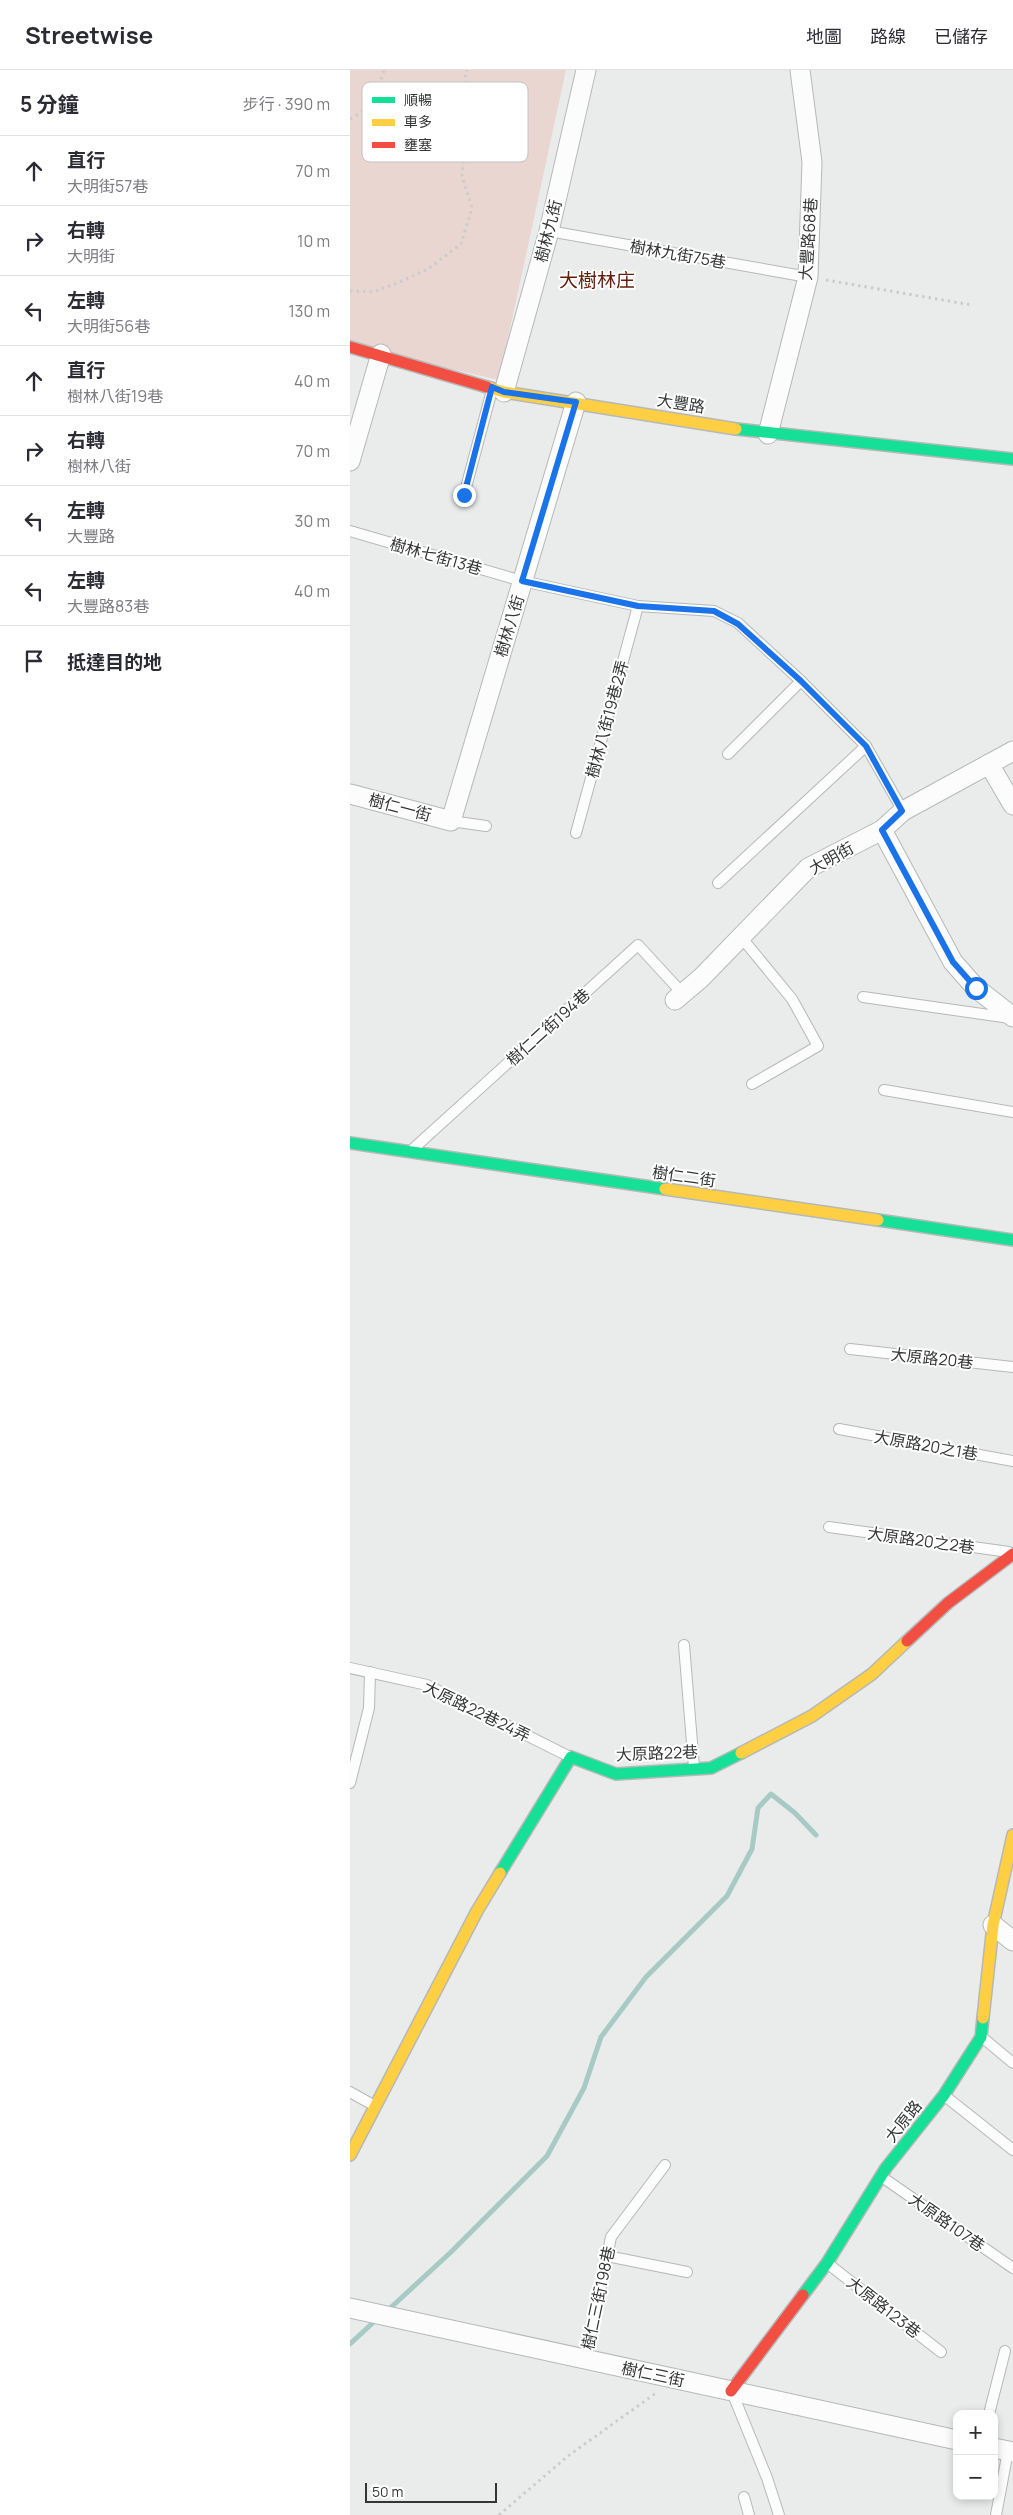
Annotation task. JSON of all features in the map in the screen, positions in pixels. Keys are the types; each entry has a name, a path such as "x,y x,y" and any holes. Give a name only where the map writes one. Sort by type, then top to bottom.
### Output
{"street":[{"name":"樹林九街","path":"498,389 548,231 586,70"},
{"name":"大豐路68巷","path":"768,434 808,277 812,162 800,70"},
{"name":"大豐路","path":"350,347 498,389 768,434 1013,459"},
{"path":"350,461 380,354"},
{"name":"樹林八街","path":"451,821 576,402"},
{"name":"大明街","path":"679,997 808,868 882,830 902,811 1013,750"},
{"path":"989,764 1013,805"},
{"name":"樹仁一街","path":"350,794 451,821"},
{"path":"882,830 953,962 976,988 1013,1018"},
{"name":"樹仁二街","path":"350,1143 1013,1240"},
{"name":"大原路22巷","path":"571,1758 616,1774 711,1768 812,1716 872,1674 948,1603 1013,1553"},
{"path":"350,2155 477,1911 571,1758"},
{"name":"大原路","path":"732,2391 827,2263 881,2176 944,2095 980,2036 993,1925 1013,1835"},
{"path":"993,1925 1013,1941"},
{"name":"樹仁三街","path":"350,2308 953,2439"}],"lane":[{"name":"樹林九街75巷","path":"548,231 808,277"},
{"path":"464,495 498,389"},
{"name":"樹林七街13巷","path":"350,531 522,581 638,606 714,611 738,624 801,681 866,746 902,811"},
{"name":"樹林八街19巷2弄","path":"576,833 638,606"},
{"path":"728,754 801,681"},
{"path":"718,883 866,746"},
{"path":"451,821 486,826"},
{"path":"741,937 792,999 818,1046 752,1084"},
{"name":"樹仁二街194巷","path":"410,1152 638,945 679,997"},
{"path":"863,997 1013,1018"},
{"path":"884,1090 1013,1112"},
{"name":"大原路20巷","path":"850,1349 1013,1367"},
{"name":"大原路20之1巷","path":"839,1429 1013,1461"},
{"name":"大原路20之2巷","path":"829,1527 1013,1553"},
{"path":"684,1645 694,1768"},
{"name":"大原路22巷24弄","path":"350,1668 427,1685 571,1758"},
{"path":"350,1783 369,1708 370,1672"},
{"path":"980,2036 1013,2063"},
{"path":"350,2092 375,2106"},
{"path":"944,2095 1013,2150"},
{"name":"樹仁三街198巷","path":"586,2359 611,2237 665,2166"},
{"name":"大原路107巷","path":"881,2176 1013,2268"},
{"path":"607,2256 687,2272"},
{"name":"大原路123巷","path":"827,2263 941,2352"},
{"path":"990,2410 1005,2351"},
{"path":"732,2391 768,2478 779,2515"},
{"path":"996,2515 1005,2451"},
{"path":"744,2497 749,2515"}],"path":[{"path":"380,82 384,70"},
{"path":"350,120 362,113"},
{"path":"350,291 373,292 400,282 428,269 461,244 472,208 462,176 463,162"},
{"path":"808,277 972,305"},
{"path":"499,2515 568,2456 676,2379"}],"shaded area":[{"path":"350,70 566,70 499,380 350,346"}],"waterway":[{"path":"386,2312 451,2252 547,2156 584,2088 601,2037 646,1977 727,1896 752,1849 758,1808 771,1794 795,1813 816,1835"},
{"path":"350,2344 377,2319"}],"traffic: fast":[{"path":"736,429 1013,459"},
{"path":"350,1143 665,1189"},
{"path":"878,1220 1013,1240"},
{"path":"500,1873 571,1757 616,1774 711,1768 741,1753"},
{"path":"803,2295 827,2263 886,2168 944,2095 981,2037 983,2018"}],"traffic: slow":[{"path":"487,387 504,392 736,429"},
{"path":"665,1189 878,1220"},
{"path":"741,1753 812,1716 872,1674 907,1641"},
{"path":"983,2018 993,1925 1013,1835"},
{"path":"350,2155 477,1911 500,1873"}],"traffic: jam":[{"path":"350,347 487,387"},
{"path":"907,1641 948,1603 1013,1554"},
{"path":"731,2391 803,2295"}],"district":[{"name":"大樹林庄","path":"597,280"}],"route":[{"path":"464,495 492,387 504,392 576,402 522,581 638,606 714,611 738,624 801,681 866,746 902,811 882,830 953,962 976,988"}]}
